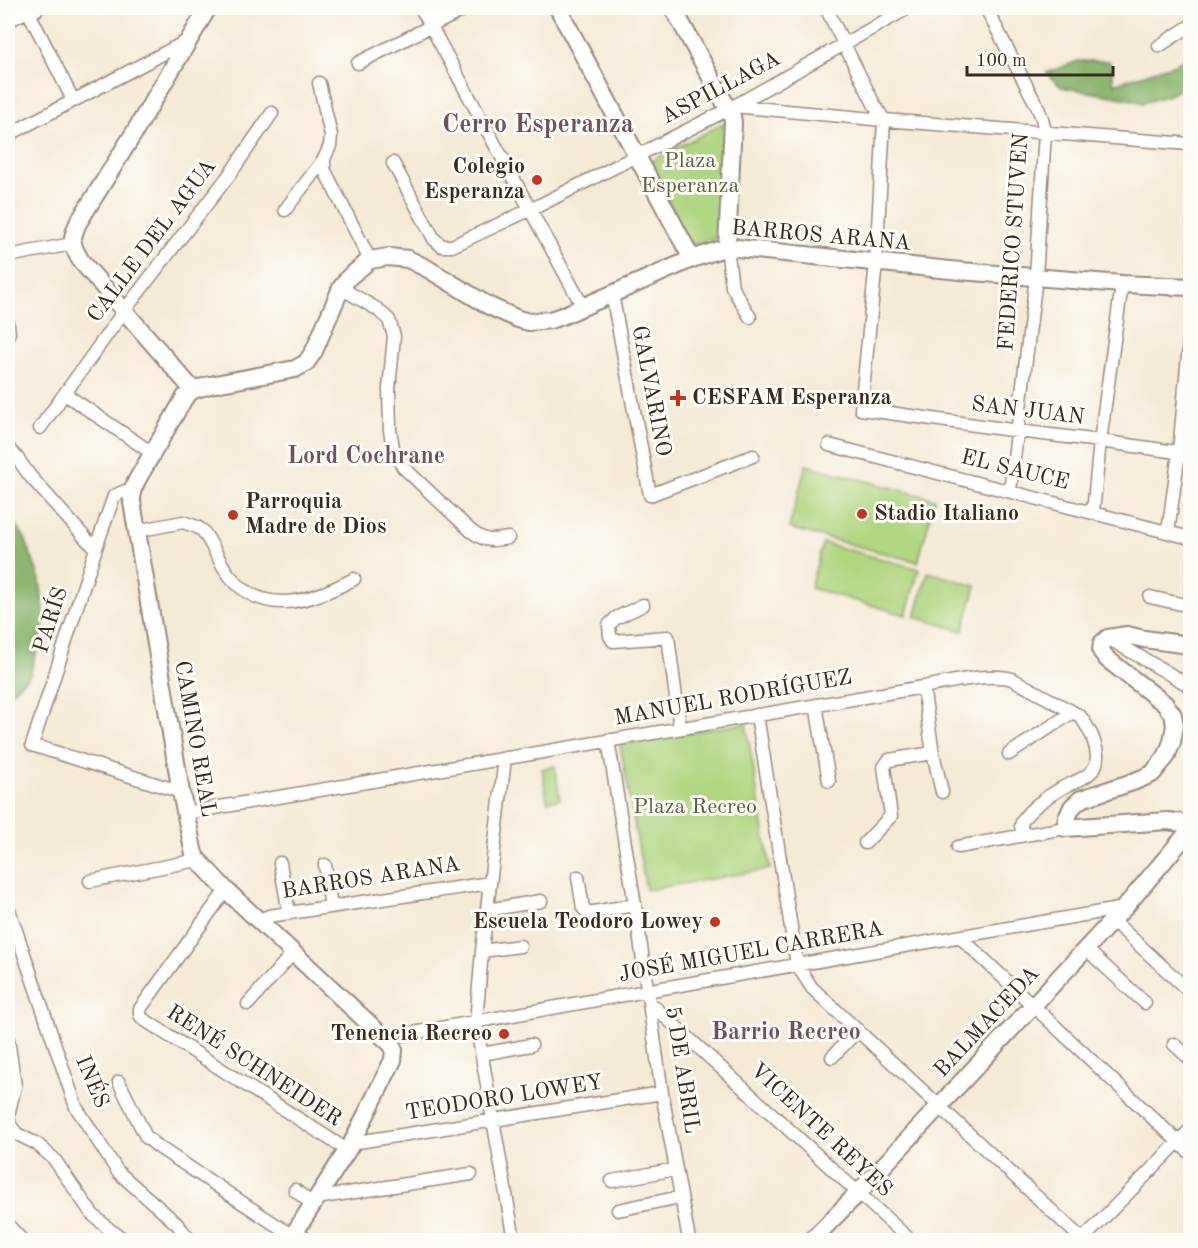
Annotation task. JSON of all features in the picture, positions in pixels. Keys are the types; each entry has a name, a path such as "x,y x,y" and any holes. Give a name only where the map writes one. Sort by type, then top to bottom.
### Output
{"street":[{"path":"193,390 81,261 72,244 78,223 208,8"},
{"path":"421,8 583,307"},
{"path":"431,26 439,8"},
{"path":"358,63 467,8"},
{"path":"558,8 692,259"},
{"path":"673,8 731,108 733,122 727,248 732,287 750,317"},
{"path":"826,8 884,120 876,263"},
{"name":"ASPILLAGA","path":"393,163 434,239 442,246 452,246 531,209 731,108 908,8"},
{"name":"FEDERICO STUVEN","path":"987,8 1038,108 1045,132 1036,277 1010,491"},
{"path":"8,21 30,9 73,100"},
{"path":"1159,46 1191,26"},
{"path":"8,135 189,40"},
{"path":"285,210 324,159 330,146 332,135 319,83"},
{"path":"731,108 1191,144"},
{"name":"CALLE DEL AGUA","path":"40,428 124,311 230,174 272,113"},
{"path":"132,491 185,397 193,390 210,385 295,369 306,363 314,351 341,288 349,277 370,260 324,169 324,159"},
{"path":"8,256 72,244"},
{"name":"BARROS ARANA","path":"370,260 388,257 408,259 428,268 489,306 518,319 529,321 550,320 692,259 727,248 960,272 1191,287"},
{"name":"SAN JUAN","path":"876,263 861,409 1185,453"},
{"path":"1093,512 1100,441 1122,284"},
{"path":"341,288 377,309 389,320 393,336 389,389 390,430 393,448 404,467 471,531 484,540 494,541 508,538"},
{"name":"GALVARINO","path":"612,294 650,495 753,456"},
{"path":"1168,532 1185,453 1191,334"},
{"path":"65,394 152,453"},
{"name":"EL SAUCE","path":"829,445 1191,538"},
{"path":"8,448 88,541 92,544 98,542"},
{"name":"PARÍS","path":"132,491 125,490 114,496 32,745 180,792"},
{"name":"CAMINO REAL","path":"132,491 136,531 191,846 198,860 226,890 385,1038"},
{"path":"136,531 183,522 197,527 203,531 228,573 241,588 269,602 285,603 303,600 354,579"},
{"path":"1150,597 1191,606"},
{"path":"643,605 616,618 609,625 610,636 613,641 668,637 680,728"},
{"path":"1065,828 1072,807 1081,799 1152,774 1166,757 1172,742 1175,725 1173,715 1165,704 1103,655 1102,643 1108,638 1127,635 1191,645"},
{"path":"1108,638 1191,686"},
{"name":"MANUEL RODRÍGUEZ","path":"184,813 993,676 1012,679 1080,716 1086,723 1096,745 1097,762 1089,774 1059,790 1034,808 1024,818 1021,826 1023,835"},
{"path":"923,687 933,753 942,792"},
{"path":"816,705 829,781"},
{"path":"1009,754 1073,712"},
{"path":"757,715 797,965 812,988 1083,1240 1191,1130"},
{"name":"5 DE ABRIL","path":"608,740 662,1093 689,1240"},
{"path":"865,843 891,816 885,763 889,760 933,753"},
{"path":"505,758 476,1022 514,1240"},
{"path":"958,847 1065,828 1168,821 1182,823 1191,830"},
{"name":"BALMACEDA","path":"812,1240 1086,949 1191,830"},
{"path":"90,881 198,860"},
{"path":"280,863 289,913"},
{"path":"325,865 331,907"},
{"path":"578,877 583,909 588,913 635,905"},
{"name":"BARROS ARANA","path":"259,920 269,916 490,883"},
{"name":"RENÉ SCHNEIDER","path":"226,890 140,1009 140,1015 349,1147"},
{"path":"487,910 541,901"},
{"name":"INÉS","path":"8,907 76,1107 118,1172 177,1224 190,1240"},
{"path":"1118,914 1191,992"},
{"name":"JOSÉ MIGUEL CARRERA","path":"385,1038 476,1022 649,997 797,965 960,937 1118,914"},
{"path":"960,937 1191,1153"},
{"path":"482,951 520,946"},
{"path":"1086,949 1145,1003"},
{"path":"248,1004 293,953"},
{"name":"VICENTE REYES","path":"649,997 909,1240"},
{"path":"832,1057 858,1030"},
{"path":"300,1238 297,1228 349,1147 395,1055 392,1045 385,1038"},
{"path":"8,1039 15,1086 8,1116 10,1125 16,1134 37,1144 54,1159 92,1214 125,1240"},
{"path":"1174,1044 1191,1059"},
{"path":"482,1054 531,1046"},
{"path":"119,1082 146,1137 285,1232 300,1238"},
{"name":"TEODORO LOWEY","path":"349,1147 662,1093"},
{"path":"612,1181 676,1169"},
{"path":"294,1190 314,1201 471,1174"},
{"path":"618,1210 681,1197"},
{"path":"8,1225 22,1240"}],"green space":[{"path":"1190,56 1190,84 1167,96 1143,103 1061,87 1046,73 1078,61 1109,61 1114,84 1178,63"},
{"name":"Plaza Esperanza","path":"724,123 719,237 689,246 651,161"},
{"name":"Stadio Italiano","path":"806,465 935,499 918,562 789,528"},
{"path":"8,511 25,538 40,580 45,621 30,675 8,695 9,554"},
{"path":"823,543 919,569 906,615 810,588"},
{"path":"928,572 976,586 963,631 915,617"},
{"name":"Plaza Recreo","path":"746,723 770,869 646,890 620,744"},
{"path":"555,766 560,799 547,801 542,769"}],"place":[{"name":"Colegio Esperanza","path":"537,180"},
{"name":"CESFAM Esperanza","path":"678,398"},
{"name":"Stadio Italiano","path":"862,514"},
{"name":"Parroquia Madre de Dios","path":"233,515"},
{"name":"Escuela Teodoro Lowey","path":"715,922"},
{"name":"Tenencia Recreo","path":"504,1034"}],"district":[{"name":"Cerro Esperanza","path":"538,125"},
{"name":"Lord Cochrane","path":"366,457"},
{"name":"Barrio Recreo","path":"786,1033"}]}
